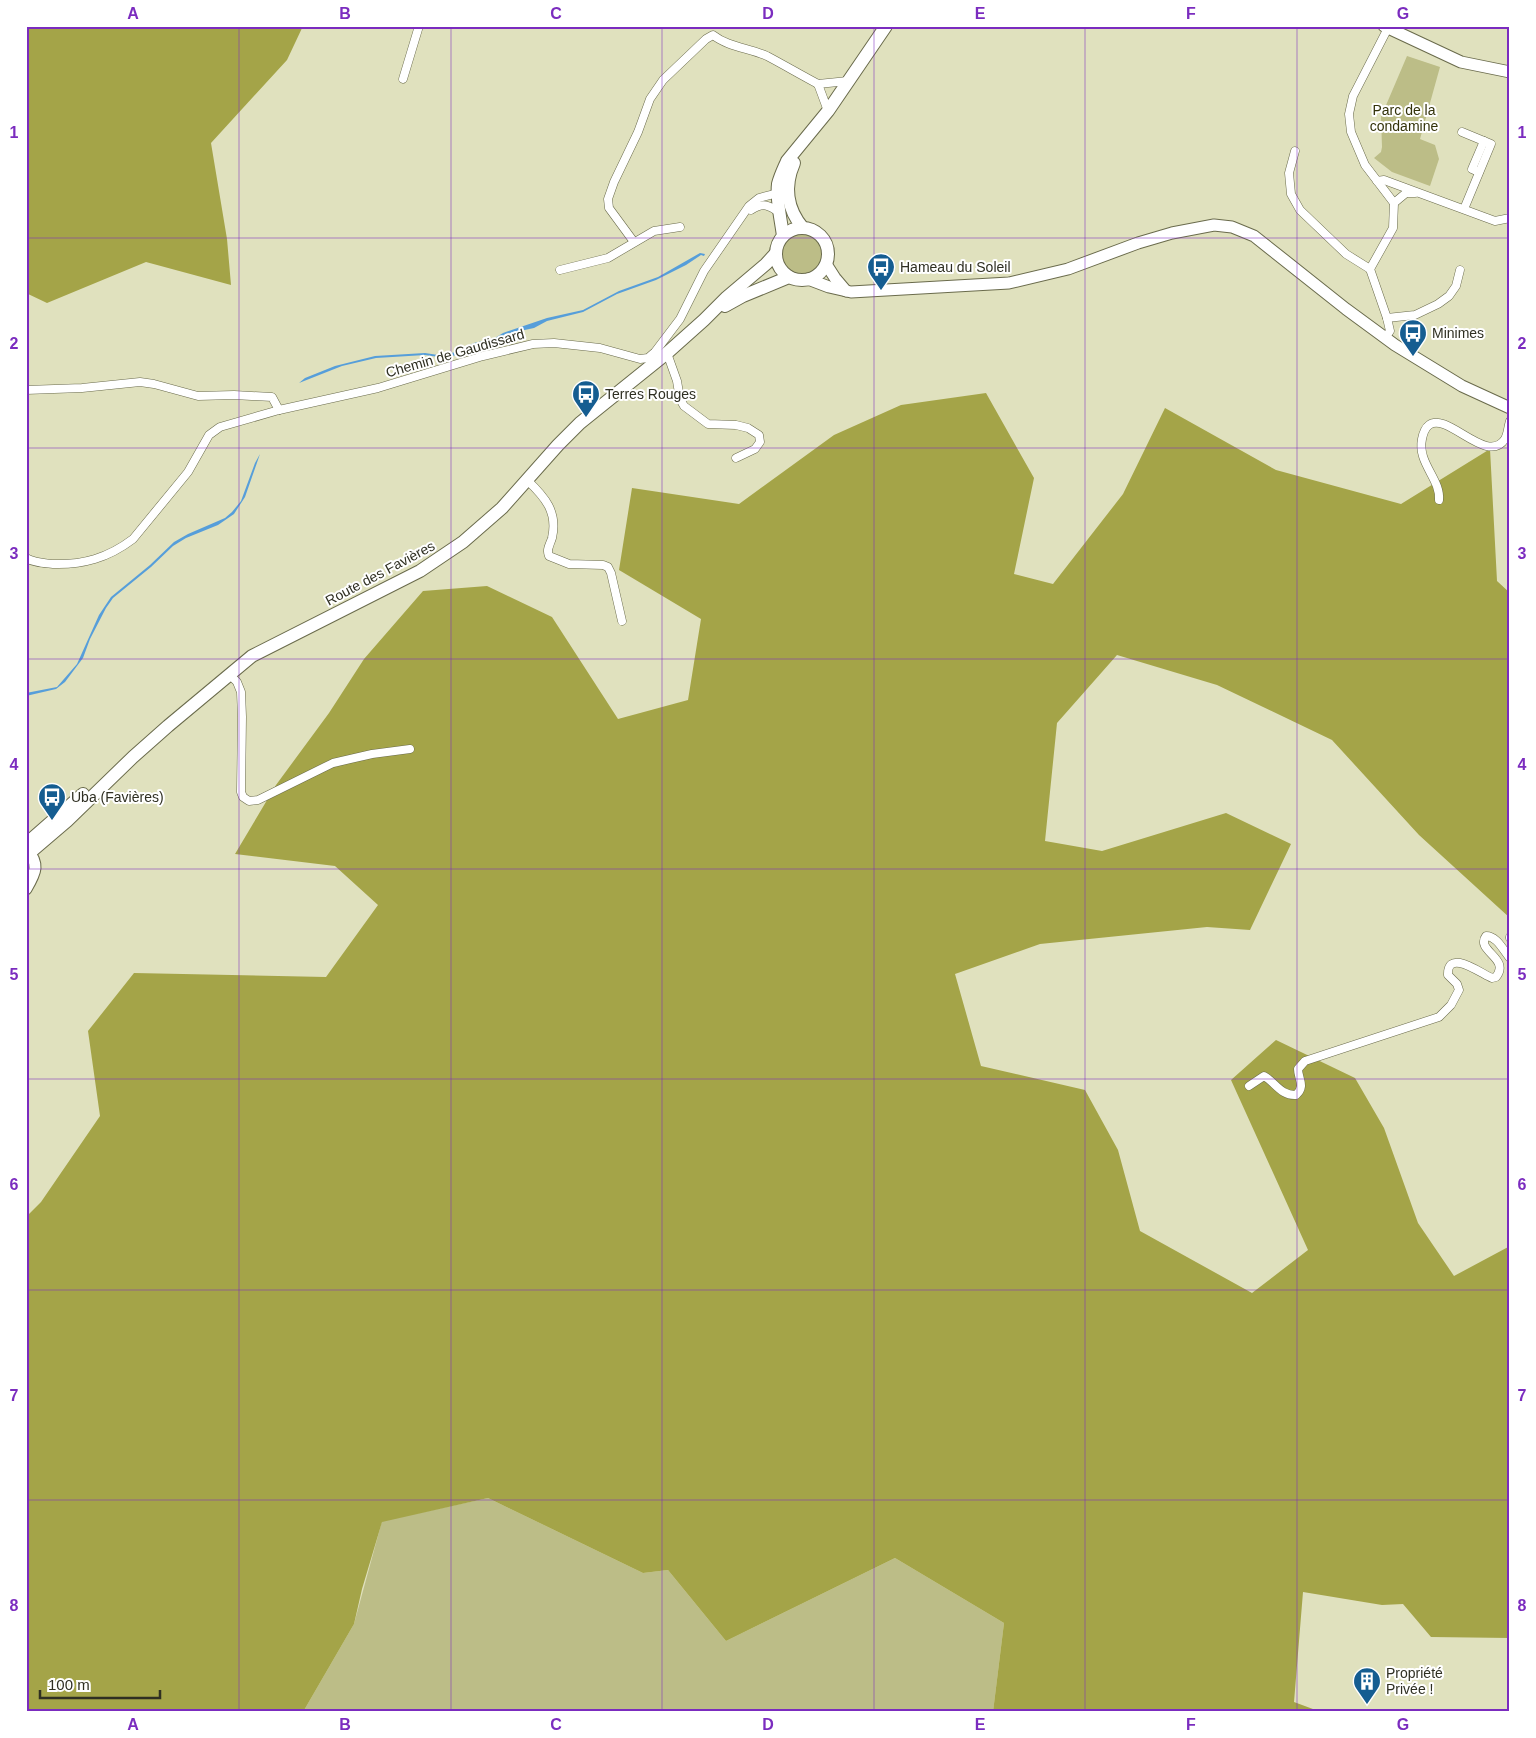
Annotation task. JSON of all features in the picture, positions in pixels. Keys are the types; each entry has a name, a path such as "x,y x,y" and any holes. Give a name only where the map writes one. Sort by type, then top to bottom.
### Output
{"main road":[{"path":"803,228 785,209 778,193 780,177 788,161 828,110 886,26"},
{"path":"783,236 788,183 794,163 840,104 892,26"},
{"path":"1386,27 1461,62 1510,72"},
{"path":"808,279 846,291 881,291 1009,283 1068,269 1150,239 1195,228 1221,225 1239,229 1254,236 1346,310 1385,338 1462,386 1510,408"},
{"path":"704,320 766,264 776,253 783,236 792,230 803,228 816,232 822,237 828,250 826,264 819,274 801,280 789,277 779,267 776,253"},
{"path":"826,264 846,291"},
{"path":"704,320 743,296 789,277"},
{"name":"Route des Favières","path":"27,850 84,794 133,757 229,674 264,649 404,580 445,556 495,515 580,423 704,320"},
{"path":"26,889 35,872 36,863 27,850"}],"street":[{"path":"403,79 419,26"},
{"path":"1370,269 1393,228 1394,203 1364,165 1351,132 1349,114 1353,96 1386,27"},
{"path":"634,242 608,208 608,199 638,132 650,99 663,80 706,39 713,35 720,40 748,48 767,56 818,84 849,81"},
{"path":"818,84 828,110"},
{"path":"1462,132 1491,144 1464,209"},
{"path":"1295,151 1289,173 1292,194 1300,210 1346,254 1370,269 1390,331 1385,338"},
{"path":"1377,181 1384,180 1495,221 1510,218"},
{"path":"743,216 758,198 778,193"},
{"path":"1394,203 1406,193 1420,193"},
{"path":"743,216 756,206 763,204 785,209"},
{"name":"Chemin de Gaudissard","path":"279,410 378,388 482,356 533,344 554,343 600,348 640,359 648,358 656,352 680,319 704,271 743,216"},
{"path":"560,270 608,258 654,231 680,228"},
{"path":"1387,318 1415,316 1438,304 1449,296 1456,286 1460,270"},
{"path":"667,352 676,376 680,399 684,406 708,424 736,425 748,428 758,436 759,444 736,458"},
{"path":"26,390 82,388 140,382 198,396 272,397 279,410 214,430 204,442 188,472 132,539 122,547 95,559 77,564 36,563 26,558"},
{"path":"1439,500 1438,489 1428,470 1421,449 1423,434 1428,426 1433,423 1442,424 1479,444 1492,446 1500,444 1504,440 1510,421"},
{"path":"527,480 544,497 552,513 553,536 547,550 550,556 569,564 603,565 608,567 622,621"},
{"path":"229,674 237,682 241,692 241,792 243,797 249,801 258,800 333,763 372,754 410,749"},
{"path":"1249,1086 1264,1076 1281,1091 1296,1095 1302,1085 1298,1070 1305,1060 1439,1017 1451,1005 1458,992 1458,986 1448,975 1448,969 1453,963 1476,968 1492,978 1499,974 1500,966 1497,960 1483,943 1486,936 1496,940 1510,958"}],"green space":[{"name":"Parc de la condamine","path":"1407,56 1440,67 1420,139 1435,145 1439,159 1430,186 1392,172 1374,158 1381,152 1382,147 1381,117"},
{"path":"806,233 814,236 820,242 823,254 820,266 814,272 798,275 790,272 784,266 781,250 784,242 790,236"},
{"path":"488,1498 643,1573 668,1570 726,1641 895,1558 1004,1623 993,1712 303,1712 354,1624 382,1521"}],"shaded area":[{"path":"26,26 303,26 287,60 211,143 227,239 231,285 146,262 47,303 26,293"},
{"path":"986,393 1034,478 1014,574 1053,584 1123,494 1165,408 1276,470 1401,504 1490,449 1497,581 1510,593 1510,918 1419,835 1332,740 1217,685 1117,655 1057,723 1045,841 1102,851 1226,813 1291,844 1250,930 1207,927 1040,944 955,974 981,1066 1085,1090 1118,1150 1140,1231 1252,1293 1308,1250 1231,1080 1276,1040 1355,1078 1384,1128 1418,1223 1454,1276 1510,1246 1510,1638 1431,1637 1403,1604 1382,1605 1303,1592 1294,1702 1321,1712 993,1712 1004,1623 895,1558 726,1641 668,1570 643,1573 488,1498 382,1522 362,1589 354,1624 303,1712 26,1712 26,1217 41,1202 100,1116 88,1031 134,973 326,977 378,905 335,866 235,854 276,785 329,713 364,659 423,591 487,586 552,617 618,719 688,700 701,619 619,570 632,488 739,504 834,435 901,405"}],"water":[{"path":"700,253 705,254 656,280 617,294 583,312 547,321 534,328 506,334 494,341 473,346 460,355 376,358 342,366 299,383 305,378 335,366 375,356 425,353 438,355 457,352 474,343 495,338 503,333 547,318 583,310 619,291 658,277"},
{"path":"260,454 245,497 234,514 218,525 186,538 173,546 113,598 90,639 83,658 65,682 56,689 26,696 26,693 57,687 77,664 99,615 111,597 150,565 174,542 225,518 232,512 241,501"}],"place":[{"name":"Hameau du Soleil","path":"881,291"},
{"name":"Minimes","path":"1413,357"},
{"name":"Terres Rouges","path":"586,418"},
{"name":"Uba (Favières)","path":"52,821"},
{"name":"Propriété Privée !","path":"1367,1705"}]}
